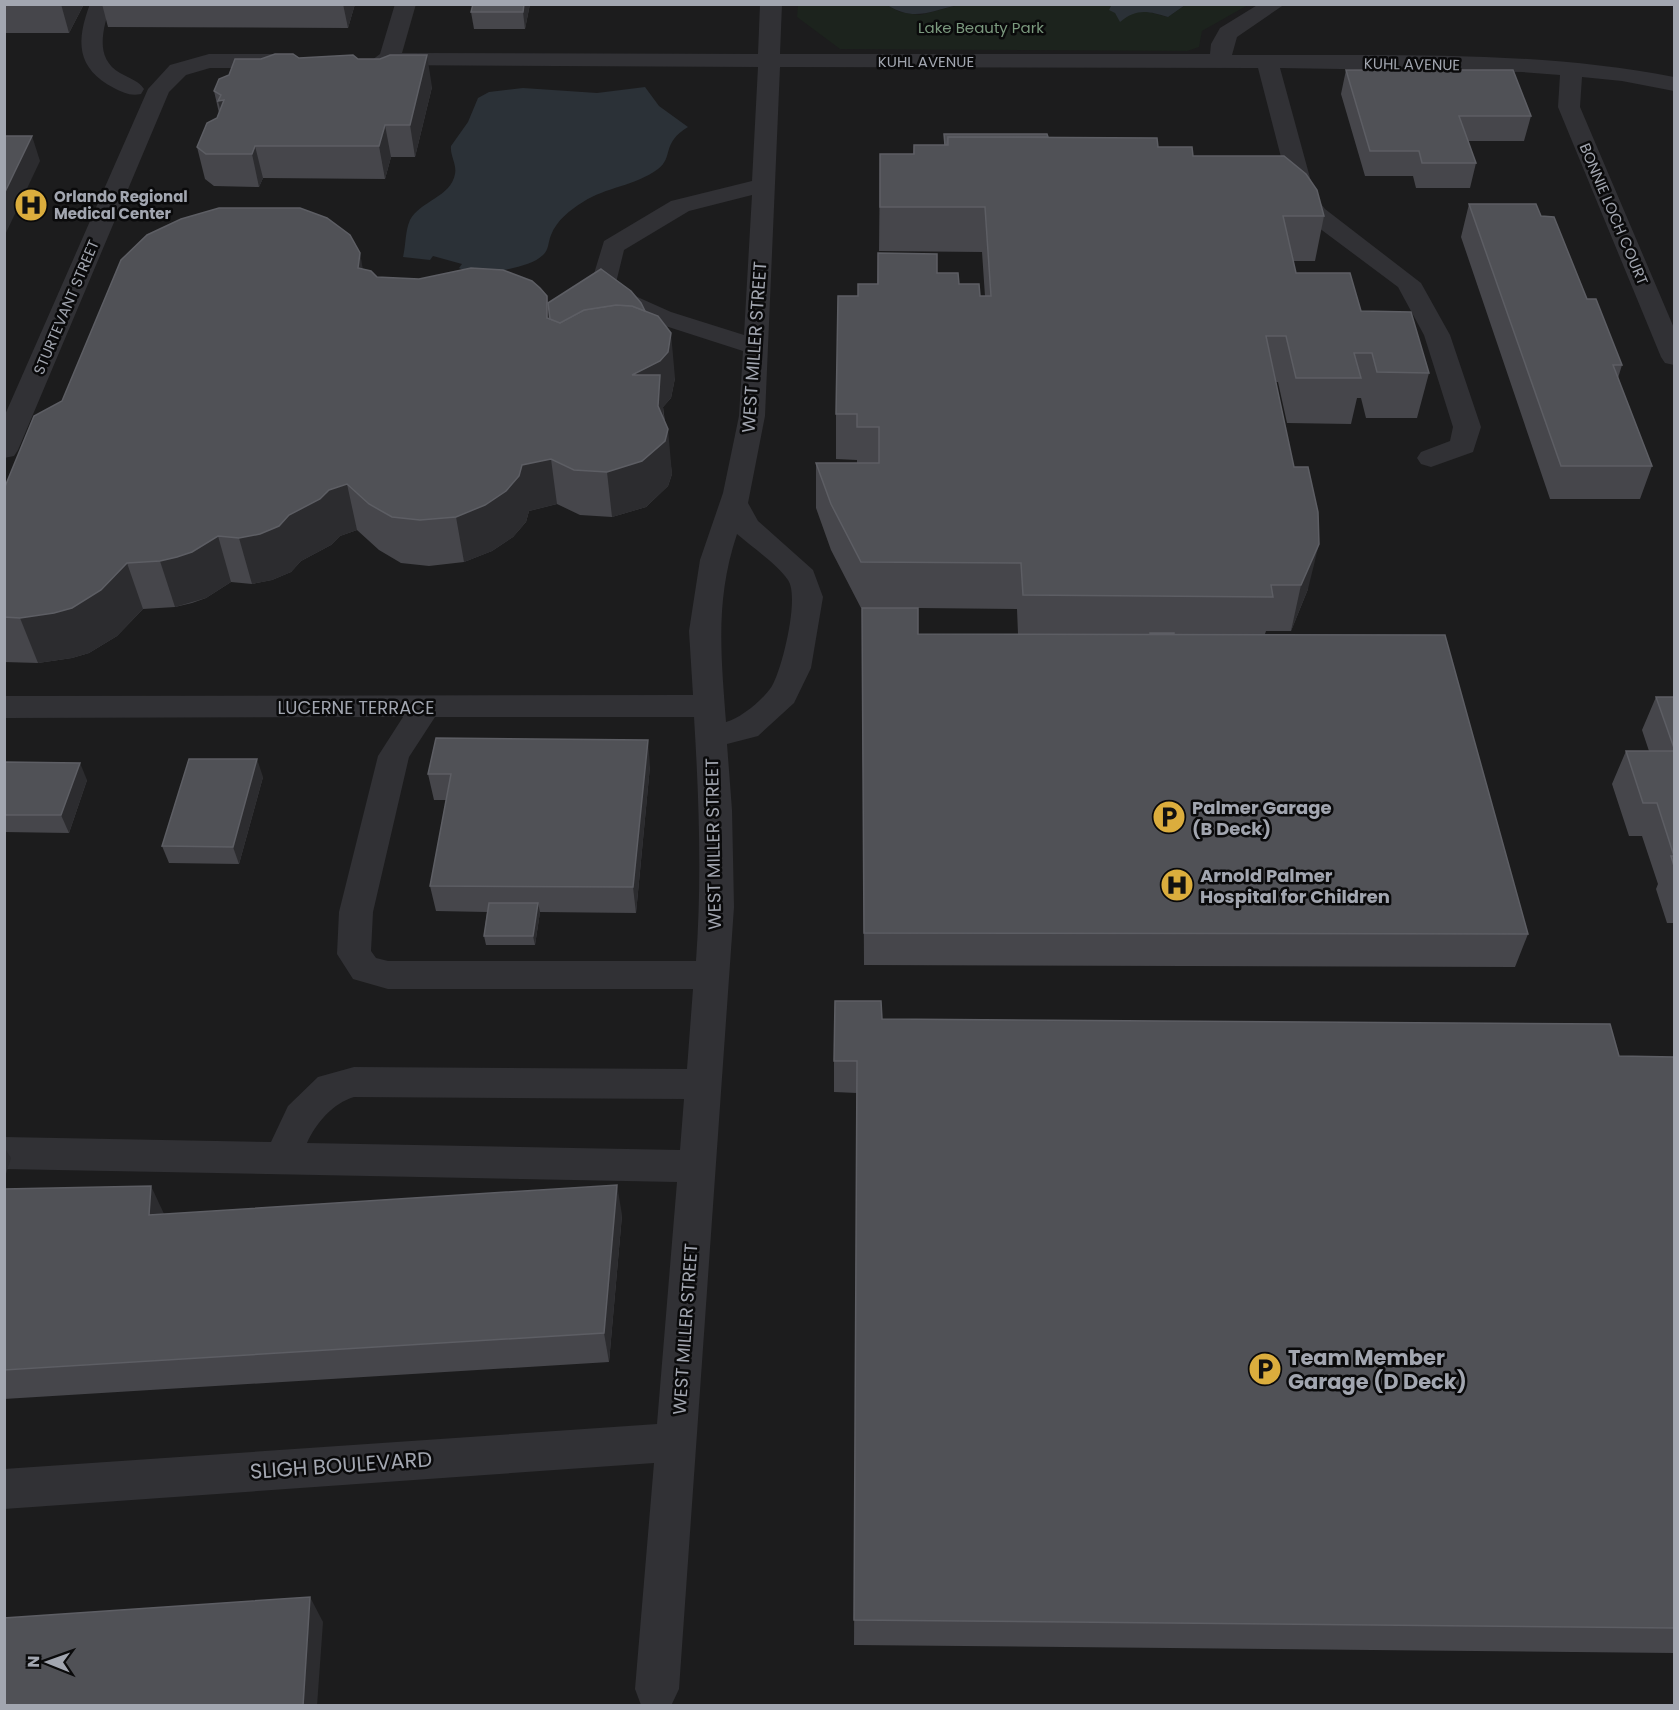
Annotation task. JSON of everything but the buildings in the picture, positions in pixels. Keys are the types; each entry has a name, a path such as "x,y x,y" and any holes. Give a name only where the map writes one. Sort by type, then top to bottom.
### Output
{"street":[{"path":"100,4 92,26 92,56 104,73 133,89"},
{"path":"389,60 406,4"},
{"name":"WEST MILLER STREET","path":"657,1689 698,1166 717,885 716,810 704,631 714,560 734,503 752,416 757,347 771,4"},
{"path":"1220,62 1222,44 1228,33 1275,4"},
{"name":"KUHL AVENUE","path":"367,60 1267,62 1571,68 1674,84"},
{"name":"STURTEVANT STREET","path":"4,450 159,89 178,70 209,61 299,61"},
{"path":"1267,62 1303,196 1316,214 1408,283 1437,335 1467,427 1463,446 1431,458"},
{"name":"BONNIE LOCH COURT","path":"1571,68 1569,107 1674,357"},
{"path":"757,347 662,317 602,290 614,246 680,206 764,185"},
{"name":"LUCERNE TERRACE","path":"4,707 426,707 709,721 747,728 783,695 796,668 808,597 803,577 747,527 734,503"},
{"path":"426,707 394,756 356,912 354,954 365,969 388,975 712,975"},
{"path":"282,1158 301,1118 331,1088 354,1082 704,1084"},
{"path":"4,1153 698,1166"},
{"name":"SLIGH BOULEVARD","path":"4,1489 677,1442"}],"shaded area":[{"path":"5,5 1674,5 1674,1705 5,1706"},
{"path":"887,5 958,5 914,14"},
{"path":"1105,5 1185,5 1168,17 1143,12 1132,14 1120,22 1115,13 1109,10 1111,6"},
{"path":"645,87 659,106 688,127 674,139 666,160 658,169 640,179 592,197 569,212 560,220 543,255 522,266 479,278 459,268 462,264 433,256 430,260 403,257 410,220 421,208 442,194 452,182 455,170 451,146 468,122 478,98 489,92 523,88 597,93"}],"green space":[{"name":"Lake Beauty Park","path":"798,4 887,5 900,12 920,15 958,5 1105,4 1112,6 1118,17 1141,10 1168,17 1185,5 1248,5 1202,31 1199,47 1187,51 840,49 797,17"}],"place":[{"name":"Orlando Regional Medical Center","path":"31,205"},
{"name":"Palmer Garage (B Deck)","path":"1169,817"},
{"name":"Arnold Palmer Hospital for Children","path":"1177,885"},
{"name":"Team Member Garage (D Deck)","path":"1265,1369"}]}
